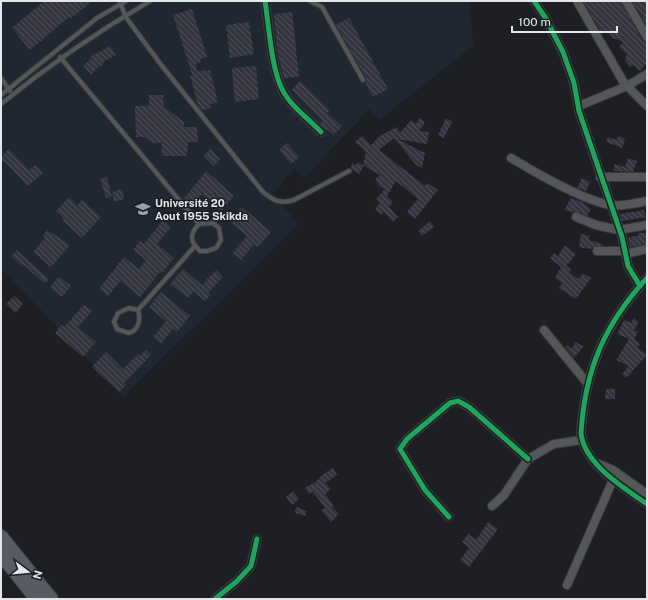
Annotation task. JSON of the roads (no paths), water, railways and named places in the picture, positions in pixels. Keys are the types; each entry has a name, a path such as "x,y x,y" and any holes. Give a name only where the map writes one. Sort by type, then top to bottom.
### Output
{"highway":[{"path":"1,537 51,599"},
{"path":"1,554 37,599"}],"street":[{"path":"265,1 274,62 282,89 290,101 322,132"},
{"path":"534,1 546,17 563,52 574,82 579,106 600,177 619,230 628,266 640,286"},
{"path":"577,1 627,86 647,106"},
{"path":"626,1 647,37"},
{"path":"579,106 627,86 647,74"},
{"path":"511,158 534,172 585,196 610,205 632,204 647,201"},
{"path":"600,177 647,177"},
{"path":"576,217 596,225 619,230 647,225"},
{"path":"597,250 625,252 647,249"},
{"path":"647,278 627,300 615,318 601,345 587,383 583,411 582,440 596,462 614,480 647,504"},
{"path":"544,330 587,383"},
{"path":"450,517 424,490 400,448 406,439 450,403 458,401 469,407 528,459"},
{"path":"492,506 504,495 528,459 554,444 582,440"},
{"path":"596,462 613,470 647,494"},
{"path":"567,585 614,480"},
{"path":"215,599 236,582 251,566 257,539"}],"lane":[{"path":"1,95 97,18 121,2 126,1"},
{"path":"1,104 60,57 150,1"},
{"path":"312,1 322,7 363,80"},
{"path":"121,2 125,16 162,66 263,192 271,199 276,202 285,203 294,200 348,171"},
{"path":"60,57 199,224"},
{"path":"1,78 12,95"},
{"path":"213,223 219,228 221,240 216,248 208,251 200,251 195,246 191,238 193,230 199,224 213,223"},
{"path":"138,310 129,308 118,313 114,322 117,328 124,333 132,332 139,322 138,310 195,246"}],"place":[{"name":"Université 20 Aout 1955 Skikda","path":"143,209"}]}
